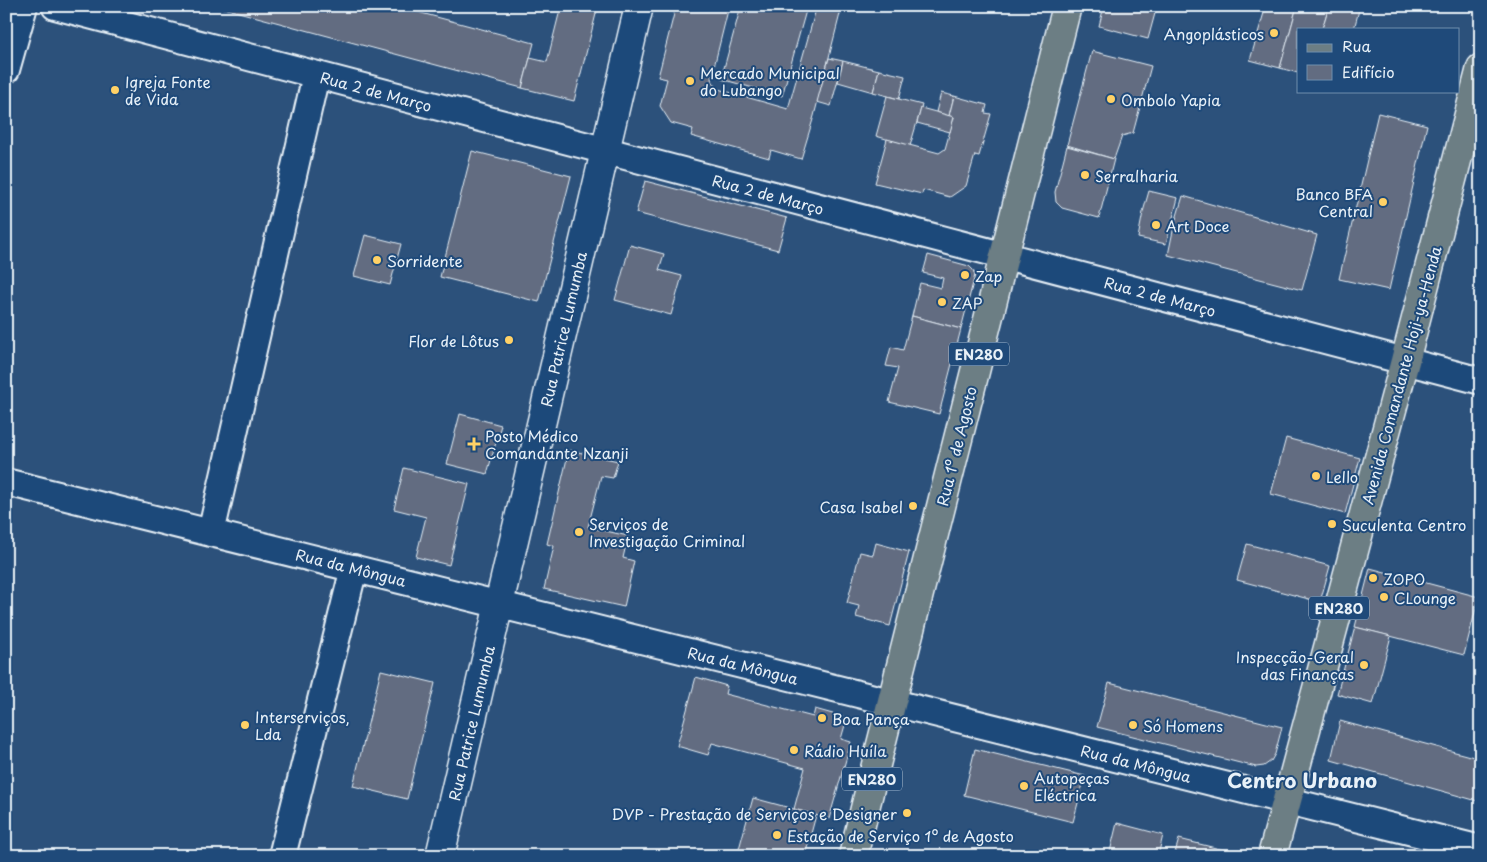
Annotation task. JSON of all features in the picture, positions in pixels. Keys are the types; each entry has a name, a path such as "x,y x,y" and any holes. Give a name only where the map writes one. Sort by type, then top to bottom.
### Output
{"main road":[{"name":"Rua 1º de Agosto","path":"853,856 1067,6"},
{"name":"Avenida Comandante Hoji-ya-Henda","path":"1272,856 1405,361 1481,68"}],"street":[{"path":"6,70 24,6"},
{"name":"Rua 2 de Março","path":"56,6 316,76 1481,381"},
{"name":"Rua Patrice Lumumba","path":"440,856 639,6"},
{"path":"210,533 316,76"},
{"name":"Rua da Môngua","path":"6,482 1481,849"},
{"path":"282,856 354,568"}],"building":[{"path":"169,6 184,6 183,11"},
{"path":"216,6 395,6 534,43 522,88"},
{"path":"561,6 598,6 574,101 522,88 530,58 547,62"},
{"name":"Mercado Municipal do Lubango","path":"676,6 729,6 711,79 718,89 788,109 816,9 814,6 842,6 801,159 771,150 769,158 691,136 693,129 671,123 660,106 667,79 658,77"},
{"path":"741,6 807,7 782,96 721,79"},
{"path":"1104,6 1157,6 1148,39 1099,26"},
{"name":"Angoplásticos","path":"1266,6 1297,6 1280,68 1250,60"},
{"path":"1297,6 1329,6 1322,28 1297,28 1297,73 1280,68"},
{"path":"1329,6 1360,6 1354,28 1322,28"},
{"name":"Ombolo Yapia","path":"1092,51 1151,66 1133,133 1122,136 1114,159 1067,145"},
{"path":"829,58 843,61 831,106 817,102"},
{"path":"843,61 879,70 873,92 838,82"},
{"path":"879,70 905,76 899,99 873,92"},
{"path":"941,93 954,96 949,116 936,112"},
{"path":"887,96 922,105 910,146 876,136"},
{"path":"954,96 987,105 985,113 991,114 979,156 975,155 966,186 950,197 923,190 922,194 875,183 887,139 939,153 945,149 954,117 949,116"},
{"path":"921,108 954,117 950,132 917,123"},
{"name":"Banco BFA Central","path":"1378,113 1427,125 1389,290 1339,279"},
{"name":"Serralharia","path":"1067,146 1114,159 1099,218 1062,208 1056,202 1055,192"},
{"path":"472,151 571,176 539,302 440,277"},
{"path":"645,181 787,218 778,250 636,213"},
{"name":"Art Doce","path":"1149,191 1178,198 1166,244 1138,238"},
{"path":"1183,196 1317,235 1302,290 1168,255"},
{"name":"Sorridente","path":"365,235 401,244 390,285 354,276"},
{"path":"630,245 664,254 659,270 682,276 671,315 615,300"},
{"name":"ZAP","path":"928,255 969,266 973,270 975,275 961,329 912,316 920,283 941,288 943,278 923,273"},
{"path":"912,316 961,329 939,414 889,402 898,368 886,366 891,347 903,350"},
{"name":"Posto Médico Comandante Nzanji","path":"460,414 501,425 487,474 447,464"},
{"name":"Lello","path":"1286,438 1360,458 1345,514 1271,494"},
{"name":"Serviços de Investigação Criminal","path":"569,450 618,461 613,478 601,476 588,527 628,536 623,558 634,561 624,607 544,589 554,546 547,544"},
{"path":"404,468 469,484 449,565 416,557 426,517 394,509"},
{"path":"876,543 909,552 890,626 856,617 859,606 847,603 860,552 873,555"},
{"path":"1247,544 1330,566 1320,602 1237,580"},
{"path":"1370,568 1479,597 1464,655 1355,627"},
{"name":"Inspecção-Geral das Finanças","path":"1355,627 1391,636 1373,704 1337,694"},
{"path":"381,670 435,683 407,799 353,786"},
{"name":"Rádio Huíla","path":"696,677 727,686 725,694 813,717 815,709 847,718 841,739 851,742 829,819 794,809 805,768 712,743 708,755 677,746"},
{"path":"1109,683 1282,727 1275,754 1271,761 1264,766 1256,767 1097,727"},
{"path":"1340,721 1481,759 1481,802 1331,760"},
{"name":"Autopeças Eléctrica","path":"975,749 1085,776 1073,822 964,795"},
{"name":"Estação de Serviço 1º de Agosto","path":"753,798 816,815 805,856 737,856"},
{"path":"1117,823 1163,835 1158,856 1109,856"},
{"path":"1179,839 1232,852 1231,856 1174,856"}],"place":[{"name":"Angoplásticos","path":"1274,33"},
{"name":"Mercado Municipal do Lubango","path":"690,81"},
{"name":"Igreja Fonte de Vida","path":"115,90"},
{"name":"Ombolo Yapia","path":"1111,99"},
{"name":"Serralharia","path":"1085,175"},
{"name":"Banco BFA Central","path":"1383,202"},
{"name":"Art Doce","path":"1156,225"},
{"name":"Sorridente","path":"377,260"},
{"name":"Zap","path":"965,275"},
{"name":"ZAP","path":"942,302"},
{"name":"Flor de Lôtus","path":"509,340"},
{"name":"Posto Médico Comandante Nzanji","path":"474,444"},
{"name":"Lello","path":"1316,476"},
{"name":"Casa Isabel","path":"913,506"},
{"name":"Suculenta Centro","path":"1332,524"},
{"name":"Serviços de Investigação Criminal","path":"579,532"},
{"name":"ZOPO","path":"1373,578"},
{"name":"CLounge","path":"1384,597"},
{"name":"Inspecção-Geral das Finanças","path":"1364,665"},
{"name":"Boa Pança","path":"822,718"},
{"name":"Interserviços, Lda","path":"245,725"},
{"name":"Só Homens","path":"1133,725"},
{"name":"Rádio Huíla","path":"794,750"},
{"name":"Autopeças Eléctrica","path":"1024,786"},
{"name":"DVP - Prestação de Serviços e Designer","path":"907,813"},
{"name":"Estação de Serviço 1º de Agosto","path":"777,835"}],"district":[{"name":"Centro Urbano","path":"1302,780"}]}
